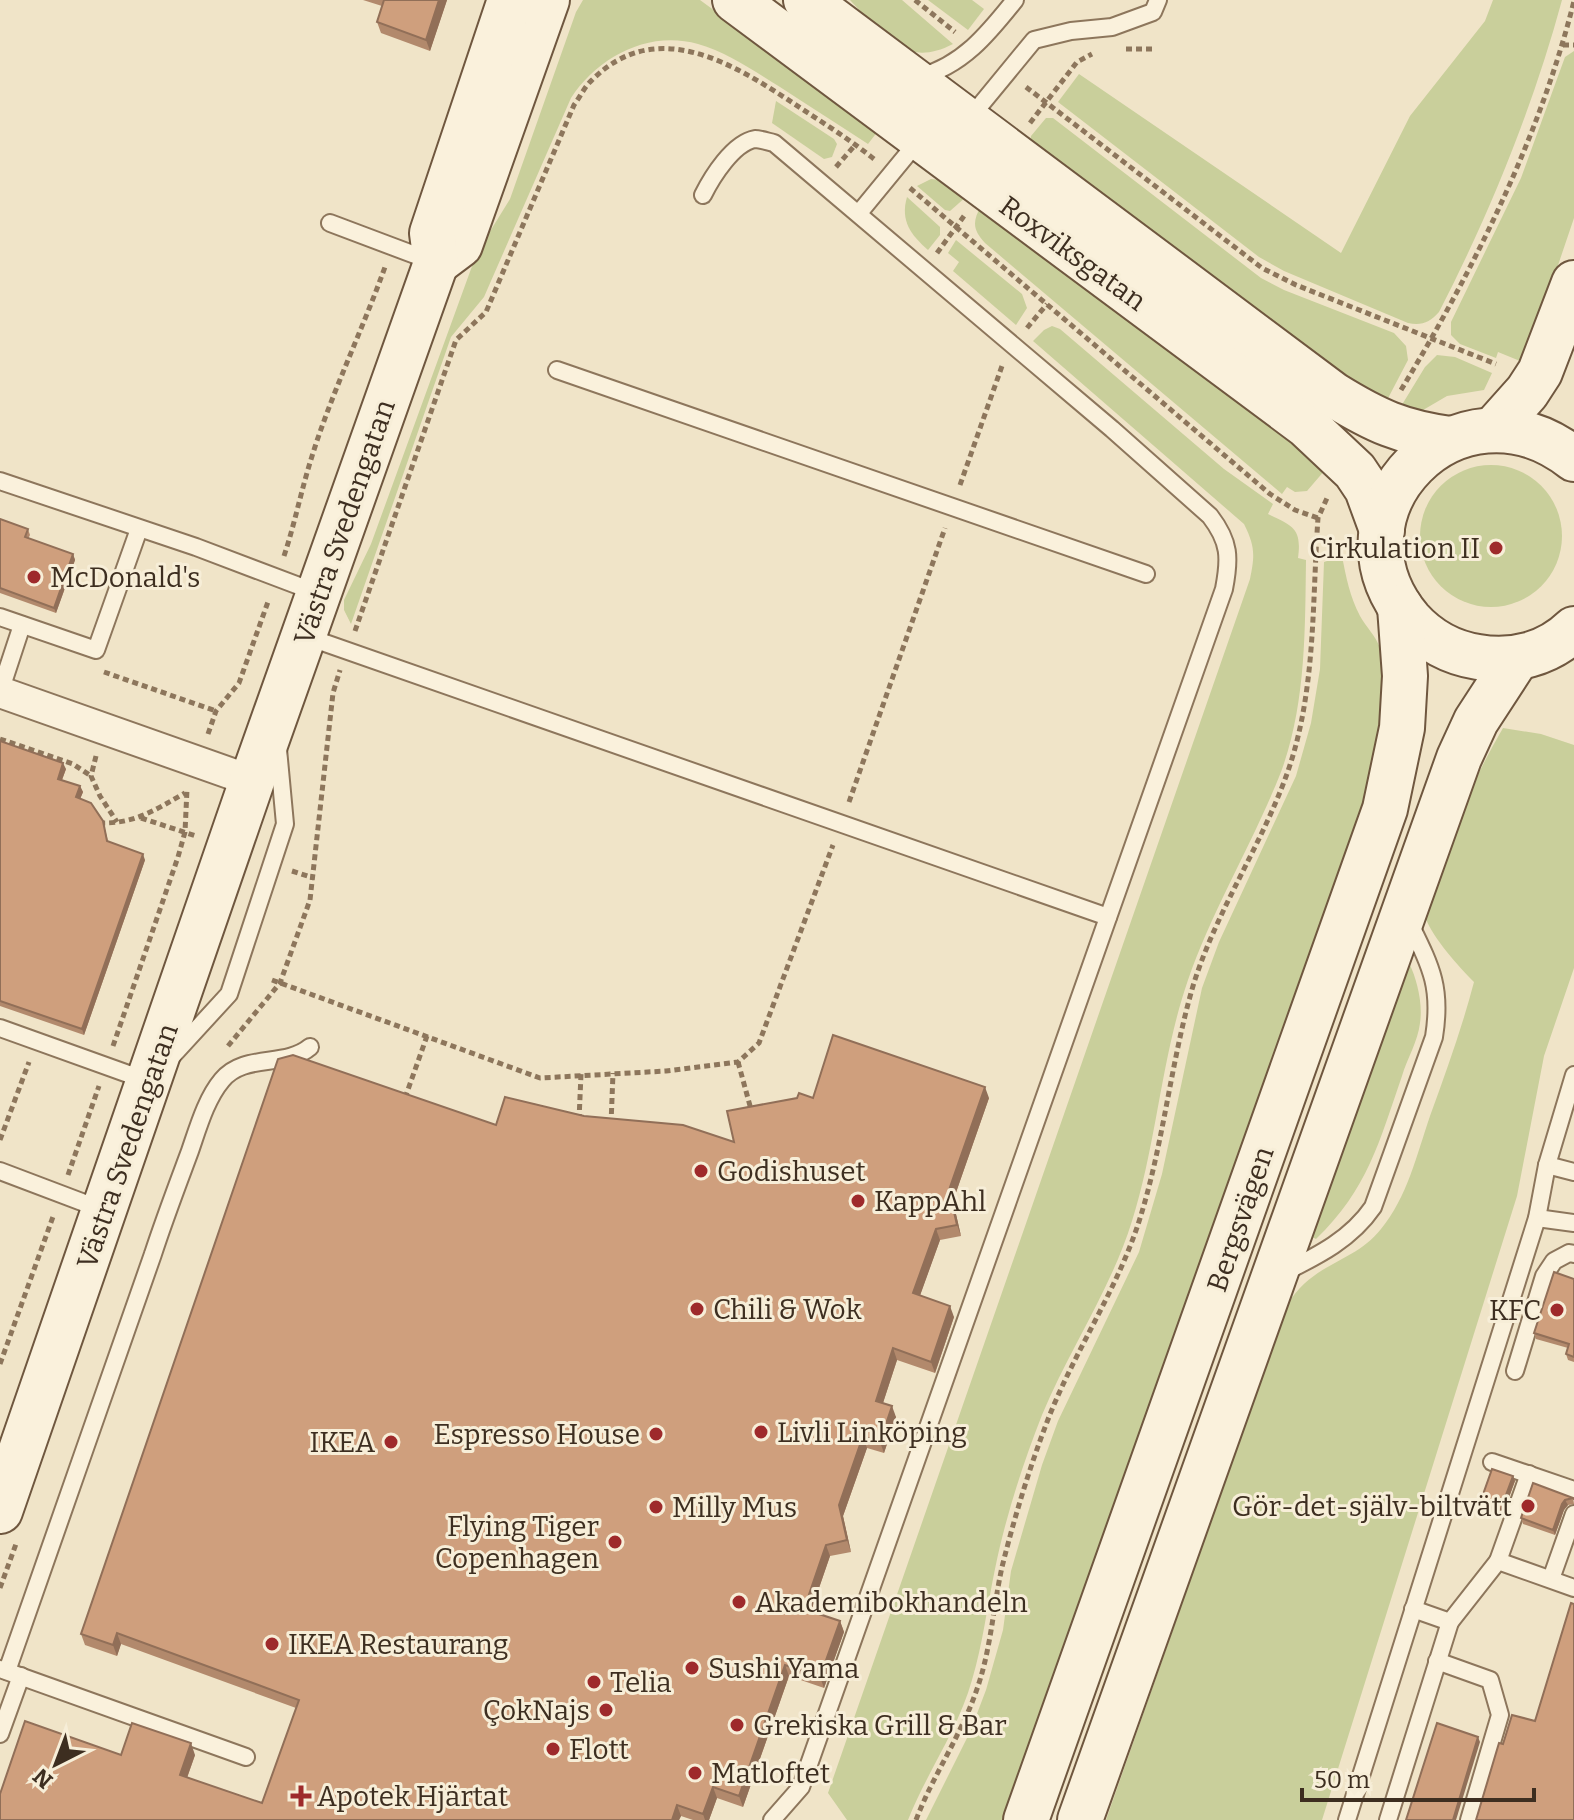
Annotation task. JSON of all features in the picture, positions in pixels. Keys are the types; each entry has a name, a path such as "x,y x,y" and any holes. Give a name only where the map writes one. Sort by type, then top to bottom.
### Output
{"street":[{"name":"Västra Svedengatan","path":"0,1511 252,781 436,263 432,233 510,0"},
{"name":"Västra Svedengatan","path":"436,263 460,245 547,0"},
{"name":"Roxviksgatan","path":"735,0 946,129 1334,395 1388,425 1450,439"},
{"name":"Roxviksgatan","path":"806,0 911,79 946,129 1315,433 1355,471 1367,489 1382,530"},
{"path":"1494,429 1527,392 1540,372 1574,283"},
{"path":"1553,645 1490,660 1464,655 1439,644 1417,628 1400,607 1388,583 1382,557 1382,530 1389,501 1404,475 1425,454 1450,439 1494,429 1517,431 1540,437 1574,459"},
{"name":"Bergsvägen","path":"1026,1820 1385,809 1402,728 1405,676 1400,607"},
{"name":"Bergsvägen","path":"1080,1820 1403,910 1467,739 1553,645"},
{"path":"0,692 252,781"}],"lane":[{"path":"911,79 947,67 974,47 1015,0"},
{"path":"859,213 1007,72 1034,40 1071,31 1112,27 1156,6"},
{"path":"703,195 719,168 742,146 754,139 774,143 1014,345 1210,516 1223,533 1228,551 1224,589 801,1787 772,1820"},
{"path":"330,223 436,263"},
{"path":"557,370 1146,574"},
{"path":"0,481 217,554 318,593"},
{"path":"0,617 96,650 139,529"},
{"path":"0,692 22,625"},
{"path":"304,636 1108,917"},
{"path":"0,1028 148,1081 229,994 285,824 275,718"},
{"path":"1272,1279 1342,1241 1360,1225 1373,1207 1434,1037 1438,1010 1436,983 1403,910"},
{"path":"0,1734 9,1672 167,1212 216,1089 224,1077 247,1064 290,1059 310,1047"},
{"path":"1347,1820 1537,1218 1547,1165 1574,1075"},
{"path":"1547,1165 1574,1172"},
{"path":"0,1171 105,1210"},
{"path":"1537,1218 1574,1223"},
{"path":"1515,1371 1544,1276 1554,1261 1569,1253 1574,1254"},
{"path":"1492,1462 1574,1490"},
{"path":"1388,1820 1450,1622 1498,1561 1529,1474"},
{"path":"1551,1579 1574,1514"},
{"path":"1498,1561 1574,1588"},
{"path":"1413,1609 1450,1622"},
{"path":"1437,1661 1490,1680 1500,1715 1469,1820"},
{"path":"9,1672 246,1757"}],"path":[{"path":"915,0 974,47"},
{"path":"1400,392 1433,338 1493,220 1563,45 1574,1"},
{"path":"1563,45 1574,45"},
{"path":"1007,72 1262,268 1296,285 1496,364"},
{"path":"823,182 856,144"},
{"path":"956,227 1270,494 1295,510 1318,518"},
{"path":"0,1364 178,857 185,832 185,793 216,711 239,683 299,512 319,438 392,247"},
{"path":"272,980 540,1078 666,1071 738,1062 759,1043 841,824 998,374 1014,345 1047,304"},
{"path":"916,1820 978,1687 993,1628 1002,1569 1032,1462 1049,1417 1131,1249 1153,1172 1194,985 1211,939 1288,772 1302,722 1311,667 1318,518 1330,493"},
{"path":"0,739 73,764 91,776 118,823"},
{"path":"91,776 96,754"},
{"path":"99,832 95,822 118,823 140,818"},
{"path":"403,1103 427,1036"},
{"path":"0,1140 37,1041"},
{"path":"738,1062 754,1118"},
{"path":"611,1129 613,1073"},
{"path":"579,1125 581,1074"}],"green space":[{"path":"583,0 700,0 878,131 868,144 740,62 698,44 661,41 643,44 626,50 595,70 571,98 484,297 451,337 351,624 344,610 344,600 371,544 471,269 481,246 510,199 576,12"},
{"path":"850,0 902,0 953,44 920,53 907,50 883,35"},
{"path":"928,0 972,0 984,9 968,30"},
{"path":"1493,0 1562,0 1538,80 1493,198 1439,312 1422,323 1408,323 1284,271 1259,257 1058,102 1079,74 1341,253 1410,116 1485,21"},
{"path":"1574,51 1574,218 1520,361 1498,352 1496,358 1460,344 1451,335 1451,322 1521,178 1565,57"},
{"path":"776,101 834,139 837,144 832,157 824,159 772,123"},
{"path":"1046,118 1053,118 1261,278 1394,333 1406,346 1408,360 1385,404 1372,399 1030,145 1031,136"},
{"path":"931,179 940,180 967,196 950,211 945,210 917,186"},
{"path":"907,197 940,227 940,235 928,250 908,227 905,213"},
{"path":"981,206 1311,453 1325,470 1307,491 1295,492 1287,487 1282,494 985,243 975,226"},
{"path":"956,240 1022,294 1027,308 1016,325 953,271 959,262 948,253"},
{"path":"1052,326 1060,329 1224,469 1273,504 1268,514 1294,529 1299,540 1298,558 1306,560 1300,694 1281,772 1209,927 1188,980 1171,1039 1148,1161 1132,1221 1101,1295 1042,1415 1021,1472 999,1550 979,1652 966,1698 908,1820 847,1820 828,1793 1253,563 1252,545 1244,524 1033,341"},
{"path":"1437,355 1455,357 1492,373 1484,390 1447,396 1418,413 1400,408 1425,367"},
{"path":"1491,465 1518,471 1541,486 1556,509 1562,536 1556,563 1541,586 1518,601 1491,607 1464,601 1441,586 1426,563 1420,536 1426,509 1441,486 1464,471"},
{"path":"1342,556 1354,602 1378,644 1385,666 1381,731 1363,814 1004,1820 926,1820 970,1732 986,1690 1003,1630 1011,1571 1058,1421 1139,1252 1162,1174 1202,988 1219,942 1296,776 1311,723 1320,669 1324,562"},
{"path":"1503,728 1541,734 1574,745 1574,968 1544,1056 1517,1196 1322,1820 1106,1820 1287,1305 1309,1279 1370,1241 1398,1204 1410,1175 1474,982 1434,935 1426,919 1425,904 1454,824"},
{"path":"1409,963 1420,1000 1417,1036 1370,1164 1348,1202 1316,1239 1312,1237"}],"building":[{"path":"384,0 439,0 426,40 377,22"},
{"name":"McDonald's","path":"0,519 28,529 25,537 73,554 54,608 0,588"},
{"path":"0,741 63,763 58,779 80,786 76,797 91,803 103,821 107,841 143,854 82,1029 0,1001"},
{"path":"833,1035 985,1087 949,1190 957,1225 936,1229 913,1293 950,1306 931,1362 893,1348 876,1401 892,1406 880,1442 863,1436 839,1505 847,1540 826,1545 804,1609 840,1621 820,1677 785,1665 739,1796 713,1787 703,1814 677,1805 672,1820 0,1820 0,1794 25,1721 121,1755 132,1723 191,1743 180,1775 262,1803 299,1700 117,1633 113,1645 81,1634 278,1059 293,1055 496,1125 505,1097 584,1116 683,1125 734,1142 727,1111 797,1098 799,1093 813,1098"},
{"name":"KFC","path":"1554,1272 1574,1279 1574,1357 1566,1354 1569,1344 1534,1333"},
{"path":"1492,1469 1513,1476 1500,1511 1480,1503"},
{"path":"1533,1483 1573,1498 1562,1504 1553,1530 1521,1518"},
{"path":"1571,1603 1574,1604 1574,1820 1476,1820 1499,1743 1503,1744 1512,1715 1535,1721"},
{"path":"1437,1723 1478,1737 1453,1820 1406,1820"}],"place":[{"name":"Cirkulation II","path":"1496,548"},
{"name":"McDonald's","path":"34,577"},
{"name":"Godishuset","path":"701,1171"},
{"name":"KappAhl","path":"858,1201"},
{"name":"Chili & Wok","path":"697,1309"},
{"name":"KFC","path":"1557,1310"},
{"name":"Livli Linköping","path":"761,1432"},
{"name":"Espresso House","path":"656,1434"},
{"name":"IKEA","path":"391,1442"},
{"name":"Gör-det-själv-biltvätt","path":"1528,1506"},
{"name":"Milly Mus","path":"656,1507"},
{"name":"Flying Tiger Copenhagen","path":"615,1542"},
{"name":"Akademibokhandeln","path":"739,1602"},
{"name":"IKEA Restaurang","path":"272,1644"},
{"name":"Sushi Yama","path":"692,1668"},
{"name":"Telia","path":"594,1682"},
{"name":"ÇokNajs","path":"606,1710"},
{"name":"Grekiska Grill & Bar","path":"737,1725"},
{"name":"Flott","path":"553,1749"},
{"name":"Matloftet","path":"695,1773"},
{"name":"Apotek Hjärtat","path":"301,1796"}]}
